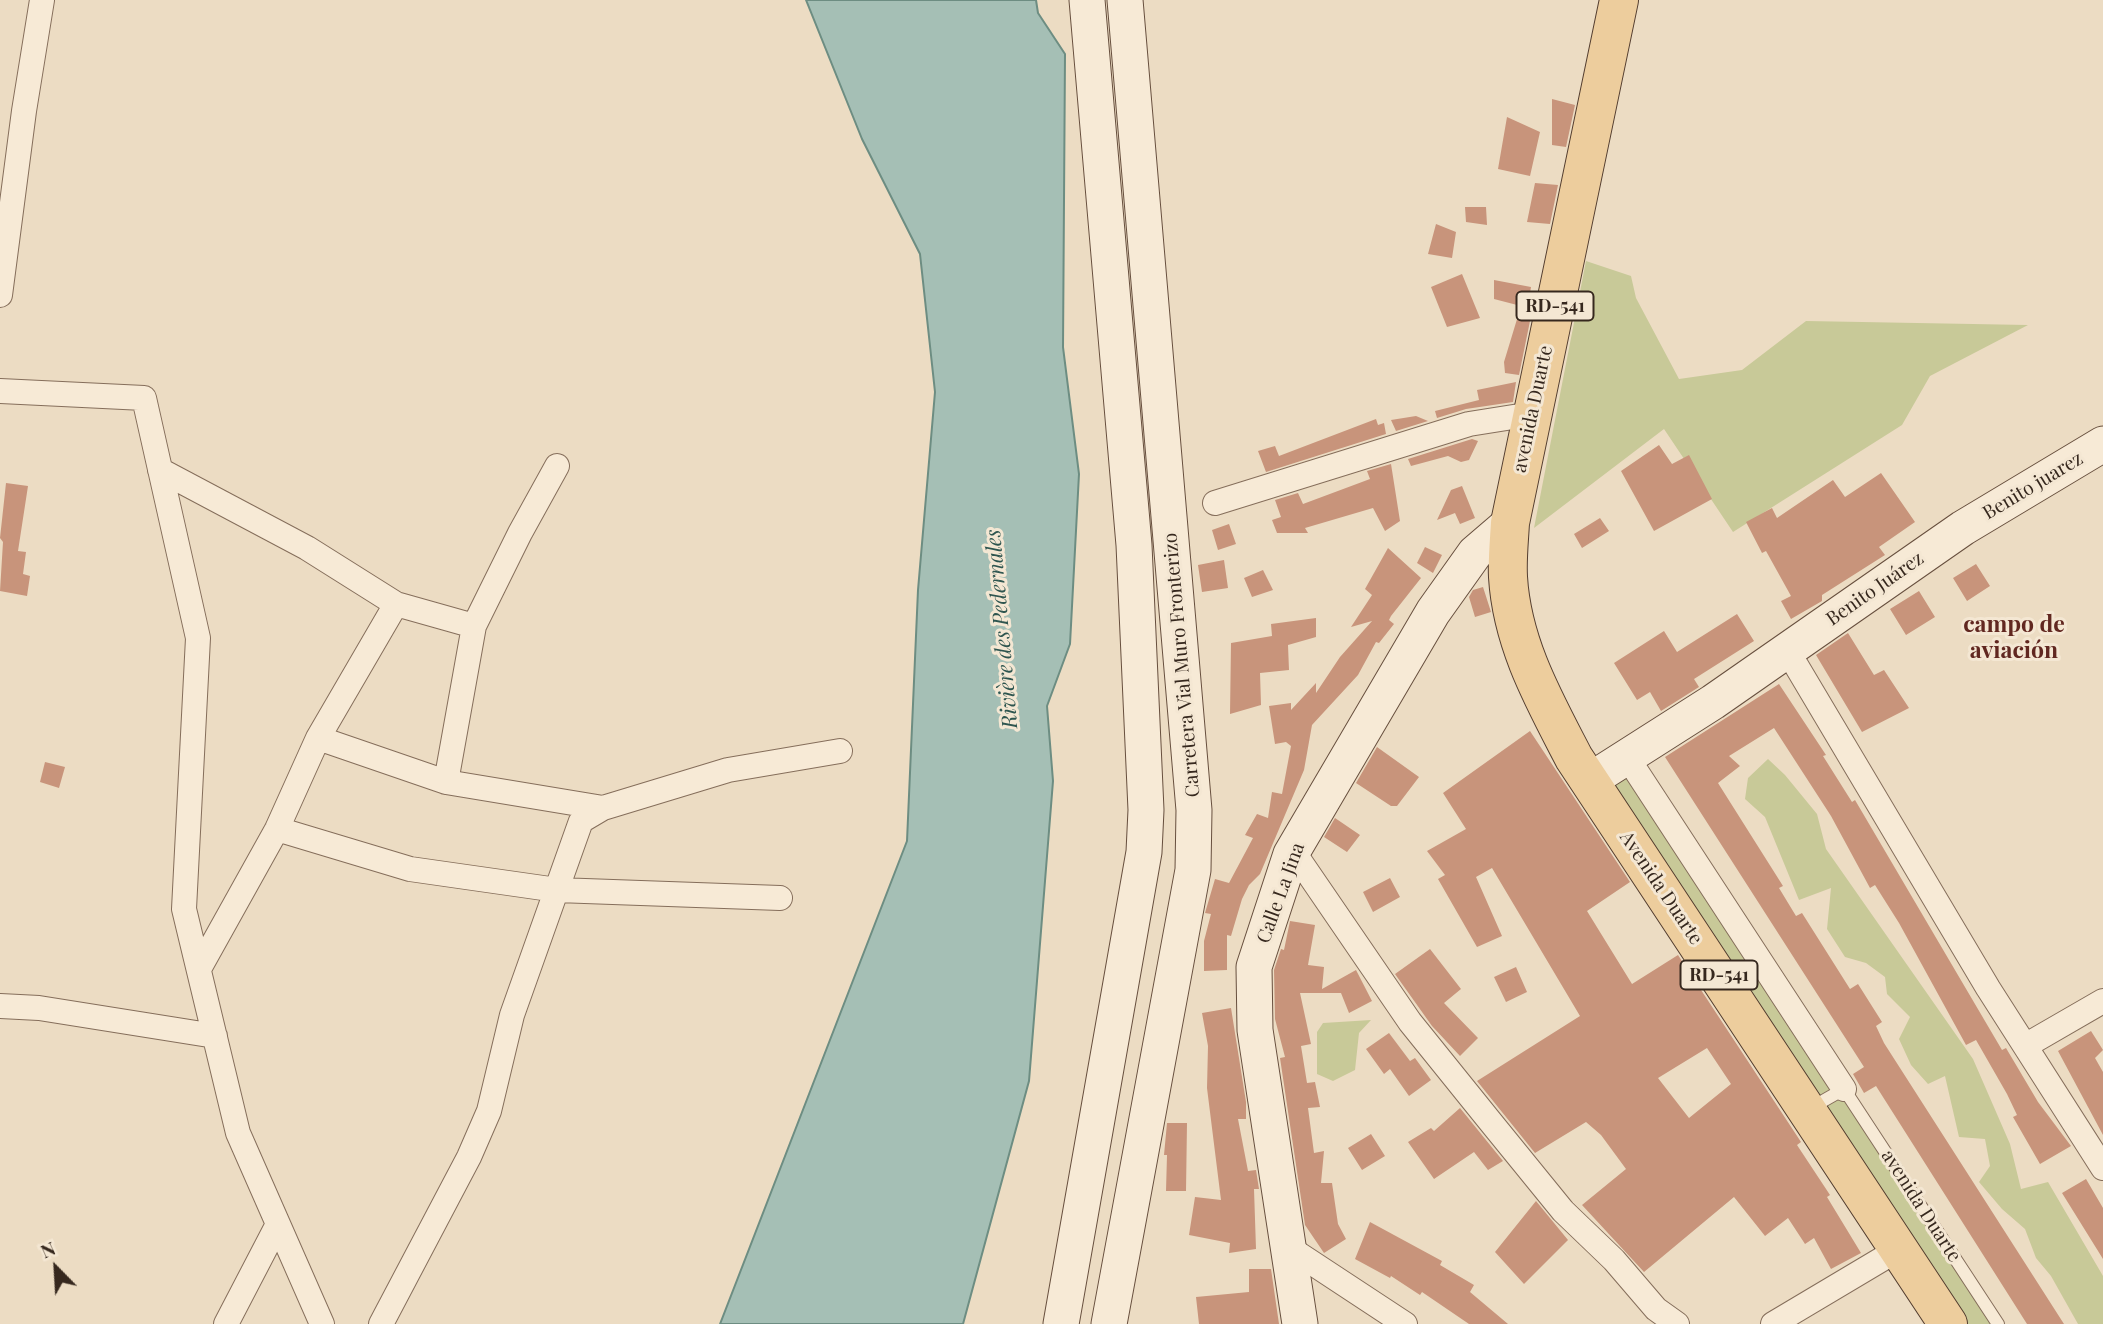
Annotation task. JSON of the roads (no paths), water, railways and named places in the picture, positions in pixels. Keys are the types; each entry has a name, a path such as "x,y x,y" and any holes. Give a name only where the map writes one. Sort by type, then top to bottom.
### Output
{"main road":[{"name":"avenida Duarte","path":"1513,614 1508,576 1510,523 1619,0"},
{"name":"Avenida Duarte","path":"1513,614 1523,654 1538,689 1589,781 1809,1109 1948,1324"}],"street":[{"path":"0,296 24,111 43,0"},
{"name":"Carretera Vial Muro Fronterizo","path":"1060,1324 1144,852 1146,810 1134,545 1087,0"},
{"name":"Carretera Vial Muro Fronterizo","path":"1109,1324 1194,870 1194,810 1146,219 1125,0"},
{"path":"0,391 145,398 198,638 184,909 238,1133 322,1324"},
{"path":"1215,503 1469,424 1532,414"},
{"name":"Benito juarez","path":"1963,528 2103,444"},
{"path":"446,782 474,626 557,466"},
{"path":"160,470 307,548 396,604 474,626"},
{"name":"Calle La Jina","path":"1300,1324 1255,1030 1254,967 1293,851 1433,612 1475,553 1510,523"},
{"name":"Benito Juárez","path":"1589,781 1787,650 1963,528"},
{"path":"199,970 277,829 318,738 396,604"},
{"path":"1787,650 2025,1046 2103,1168"},
{"path":"318,738 446,782 603,808"},
{"path":"381,1324 469,1157 489,1111 512,1015 581,821 603,808 727,770 840,751"},
{"path":"1627,757 1844,1089"},
{"path":"277,829 410,869 557,890 780,898"},
{"path":"1293,851 1410,1022 1563,1211 1614,1260 1656,1309 1677,1324"},
{"path":"2025,1046 2103,1001"},
{"path":"0,1006 39,1009 215,1036"},
{"path":"226,1324 277,1226"},
{"path":"1288,1247 1405,1324"},
{"path":"1773,1324 1899,1249"}],"lane":[{"path":"1809,1109 1844,1089"},
{"name":"avenida Duarte","path":"1844,1089 1998,1324"}],"water":[{"name":"Rivière des Pedernales","path":"806,0 1036,0 1038,13 1065,54 1063,347 1079,474 1070,644 1047,706 1053,781 1029,1081 963,1324 720,1324 907,841 918,590 935,392 920,254 862,139"}],"district":[{"name":"campo de aviación","path":"2014,638"}]}
